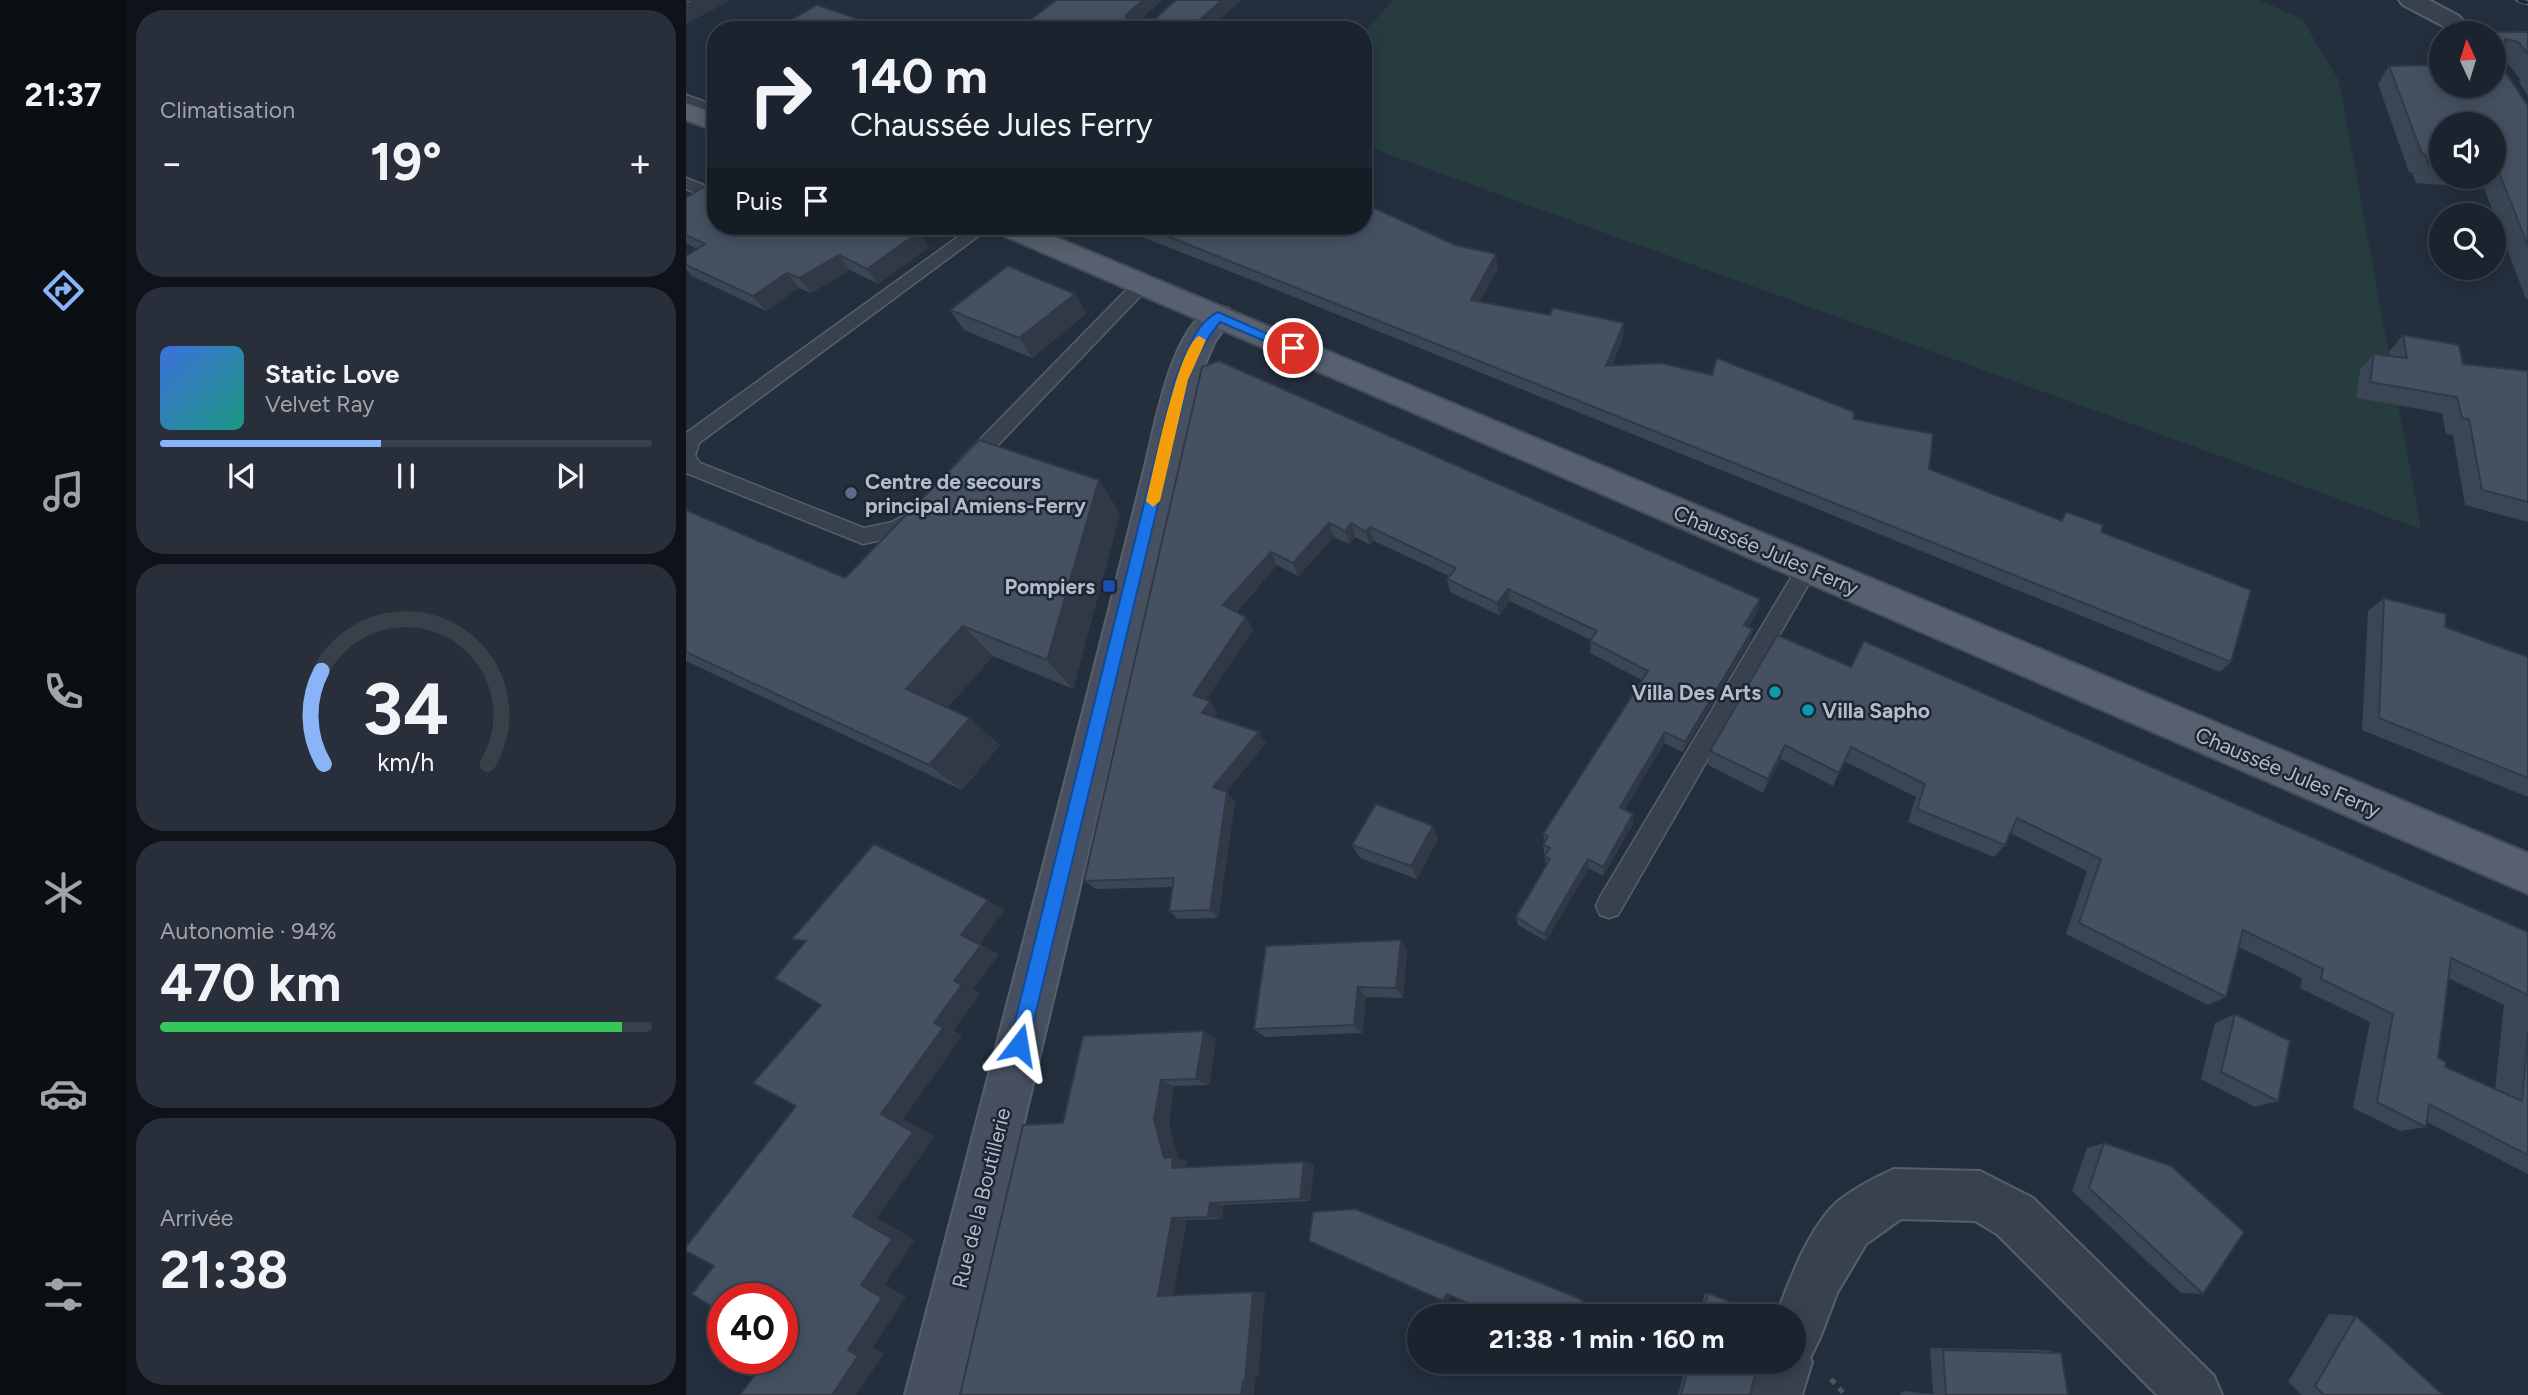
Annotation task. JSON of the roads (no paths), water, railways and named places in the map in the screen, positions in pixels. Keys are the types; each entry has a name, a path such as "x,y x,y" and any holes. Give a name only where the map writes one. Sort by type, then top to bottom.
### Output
{"main road":[{"path":"686,86 707,94"},
{"path":"686,111 707,119"},
{"name":"Chaussée Jules Ferry","path":"1026,235 2528,874"}],"street":[{"path":"2411,0 2451,21"},
{"name":"Rue de la Boutillerie","path":"932,1395 1133,588 1182,380 1201,337 1218,316"},
{"path":"1806,1304 1815,1279 1848,1226 1894,1194 1980,1196 2015,1216 2195,1395"},
{"path":"1775,1395 1781,1374"}],"lane":[{"path":"686,99 707,107"},
{"path":"686,183 707,193"},
{"path":"932,502 897,529 863,536 693,468 686,456 691,439 972,235"},
{"path":"951,482 1142,284"},
{"path":"1609,906 1808,567"}],"railway":[{"path":"2518,0 2528,3"}],"place":[{"name":"Centre de secours principal Amiens-Ferry","path":"851,493"},
{"name":"Pompiers","path":"1109,586"},
{"name":"Villa Des Arts","path":"1775,692"},
{"name":"Villa Sapho","path":"1808,710"}]}
